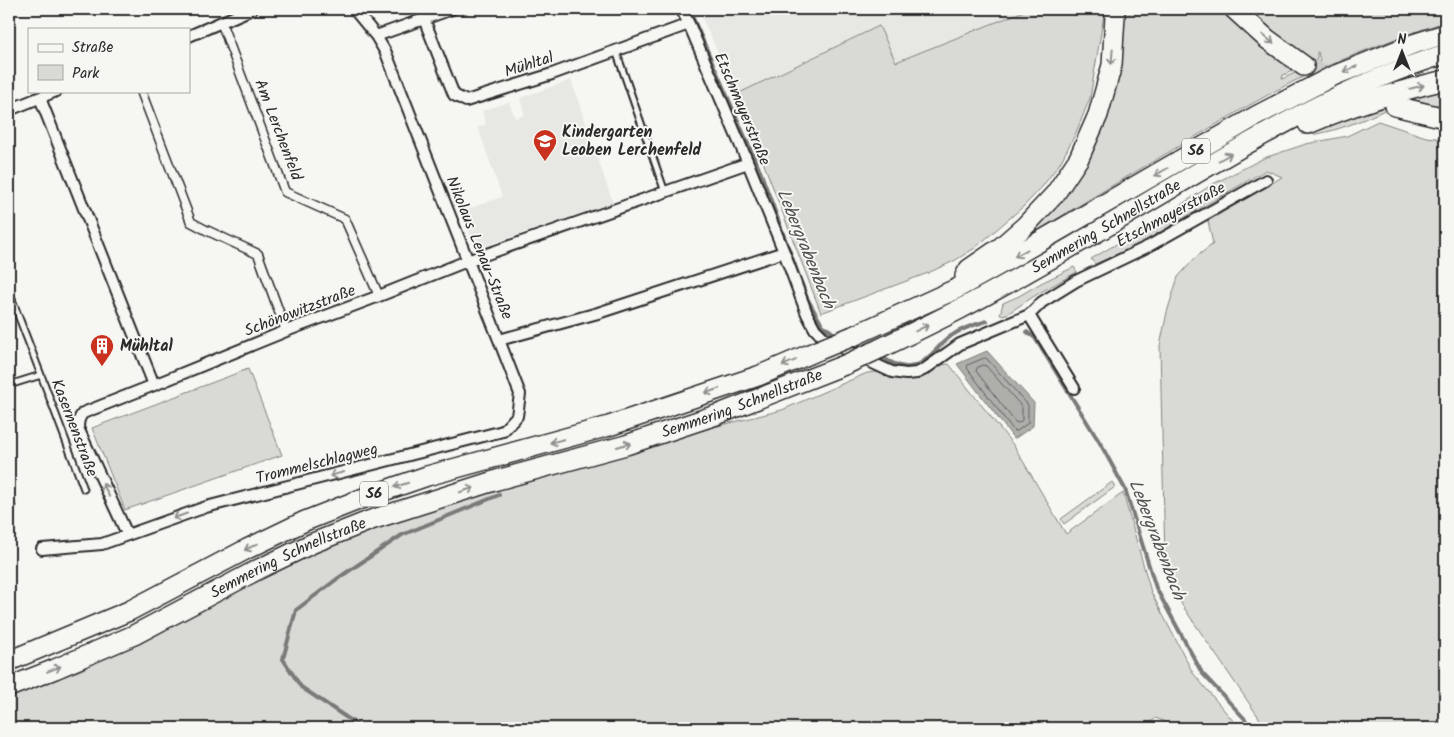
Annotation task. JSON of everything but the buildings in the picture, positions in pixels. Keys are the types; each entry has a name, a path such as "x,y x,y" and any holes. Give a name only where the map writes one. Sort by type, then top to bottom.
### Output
{"highway":[{"path":"956,288 969,269 1001,247 1025,226 1055,194 1079,158 1098,116 1112,65 1114,9"},
{"path":"1234,9 1267,39 1304,66"},
{"name":"Semmering Schnellstraße","path":"9,661 129,611 255,545 305,521 366,497 427,476 609,426 758,376 853,336 956,288 1057,233 1264,112 1333,76 1413,44 1445,34"},
{"name":"Semmering Schnellstraße","path":"9,687 134,635 277,560 313,543 371,520 497,480 626,445 718,414 847,364 960,309 1092,235 1270,130 1342,94 1420,62 1445,54"},
{"path":"1270,130 1300,127 1331,114 1394,93 1445,80"},
{"path":"1395,106 1445,118"}],"street":[{"path":"190,36 252,9"},
{"name":"Nikolaus Lenau-Straße","path":"354,9 376,36 386,53 499,340 598,313 784,252"},
{"path":"376,36 452,9"},
{"name":"Etschmayerstraße","path":"681,9 748,164 807,314 819,334 825,339 892,372 906,374 925,369 960,344 1029,316 1042,302 1067,286 1150,246 1266,180"},
{"name":"Mühltal","path":"424,19 454,95 466,101 552,74 689,24"},
{"name":"Am Lerchenfeld","path":"221,22 285,192 345,219 379,296"},
{"path":"9,110 54,92"},
{"path":"141,92 191,222 258,254 286,331"},
{"path":"40,98 154,385"},
{"name":"Schönowitzstraße","path":"127,534 78,428 79,417 83,413 286,331 467,261 748,164"},
{"path":"1029,316 1074,388"},
{"name":"Trommelschlagweg","path":"42,549 102,544 206,507 503,431 517,416 520,394 499,340"}],"lane":[{"path":"616,51 665,192"},
{"name":"Kasernenstraße","path":"10,294 84,489"},
{"name":"Kasernenstraße","path":"9,385 40,375"},
{"path":"9,498 12,506"}],"shaded area":[{"path":"698,9 1029,9 896,63 879,26 737,94"},
{"name":"Kindergarten Leoben Lerchenfeld","path":"571,80 613,203 475,249 462,211 502,197 478,127 486,124 482,111 509,102 515,118 525,115 520,98"}],"green space":[{"path":"1029,9 1103,9 1104,15 1090,98 1075,135 1060,163 1042,187 1024,206 975,248 954,261 928,273 821,313 737,94 879,26 896,62"},
{"path":"1120,9 1224,9 1295,70 1283,75 1282,79 1320,61 1318,52 1317,60 1310,63 1242,9 1445,9 1445,22 1361,52 1293,82 1222,121 1032,234 1031,231 1076,175"},
{"path":"1445,87 1445,112 1436,107 1443,107 1443,105 1435,105 1408,98 1355,123 1325,132 1301,134 1368,108"},
{"path":"1378,121 1426,137 1445,139 1445,728 1266,728 1182,605 1165,561 1160,346 1167,312 1178,277 1196,257 1213,244 1208,221 1282,177 1266,170 1138,245 1095,264 1091,259 1159,219 1213,184 1264,158 1306,144 1347,136"},
{"path":"1074,267 1077,272 1039,293 1007,314 1000,315 1003,303"},
{"path":"949,364 1014,446 1066,534 1123,493 1151,592 1193,673 1239,728 1177,728 1156,718 1143,728 9,728 9,697 81,670 267,574 393,519 706,429 782,410 867,373"},
{"path":"248,369 282,455 125,510 92,428"},
{"path":"1112,482 1115,487 1064,524 1061,519"}],"water":[{"path":"987,351 1034,403 1033,426 1014,439 957,364"}],"waterway":[{"name":"Lebergrabenbach","path":"689,9 760,171 807,298 822,325 836,335"},
{"name":"Lebergrabenbach","path":"879,356 900,366 915,366 928,358 955,333 987,321"},
{"name":"Lebergrabenbach","path":"1027,332 1035,338 1100,443 1125,489 1156,588 1202,673 1245,719 1250,728"},
{"name":"Lebergrabenbach","path":"852,343 866,349"},
{"path":"362,728 301,687 283,659 296,610 337,579 402,535 499,495"}],"tunnel":[{"path":"1304,66 1365,94"}],"place":[{"name":"Kindergarten Leoben Lerchenfeld","path":"545,162"},
{"name":"Mühltal","path":"102,367"}]}
